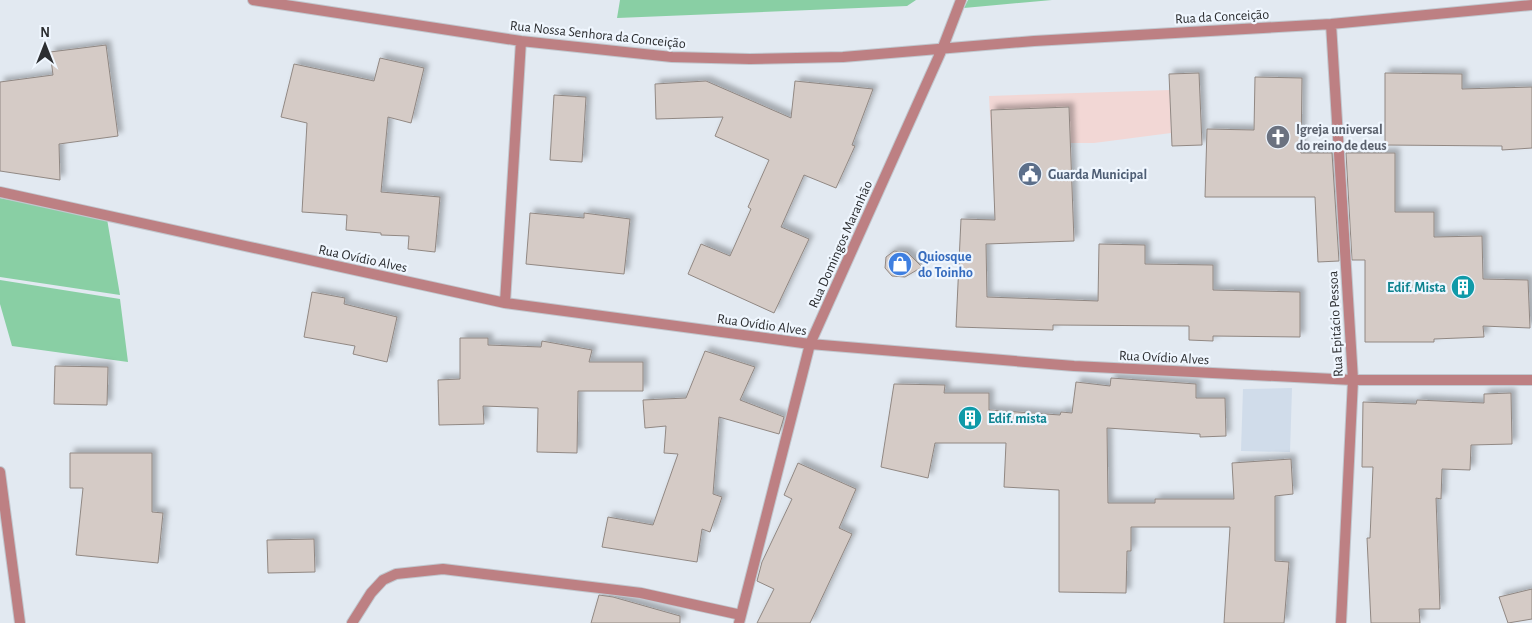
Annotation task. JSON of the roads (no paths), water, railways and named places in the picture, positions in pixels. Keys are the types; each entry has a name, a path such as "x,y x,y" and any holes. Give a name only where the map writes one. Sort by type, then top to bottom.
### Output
{"street":[{"name":"Rua Nossa Senhora da Conceição","path":"253,0 521,41 672,57 750,59 843,57 943,47"},
{"name":"Rua Domingos Maranhão","path":"740,619 810,344 943,47 961,0"},
{"name":"Rua da Conceição","path":"943,47 1331,24 1532,5"},
{"name":"Rua Epitácio Pessoa","path":"1331,24 1353,380 1341,623"},
{"path":"505,303 521,41"},
{"name":"Rua Ovídio Alves","path":"0,192 505,303 810,344 1074,366 1353,380 1532,380"},
{"path":"0,472 20,623"},
{"path":"352,623 371,593 382,580 396,574 443,569 640,593 740,619"}],"place":[{"name":"Igreja universal do reino de deus","path":"1278,137"},
{"name":"Guarda Municipal","path":"1030,174"},
{"name":"Quiosque do Toinho","path":"900,264"},
{"name":"Edif. Mista","path":"1463,287"},
{"name":"Edif. mista","path":"970,418"}]}
